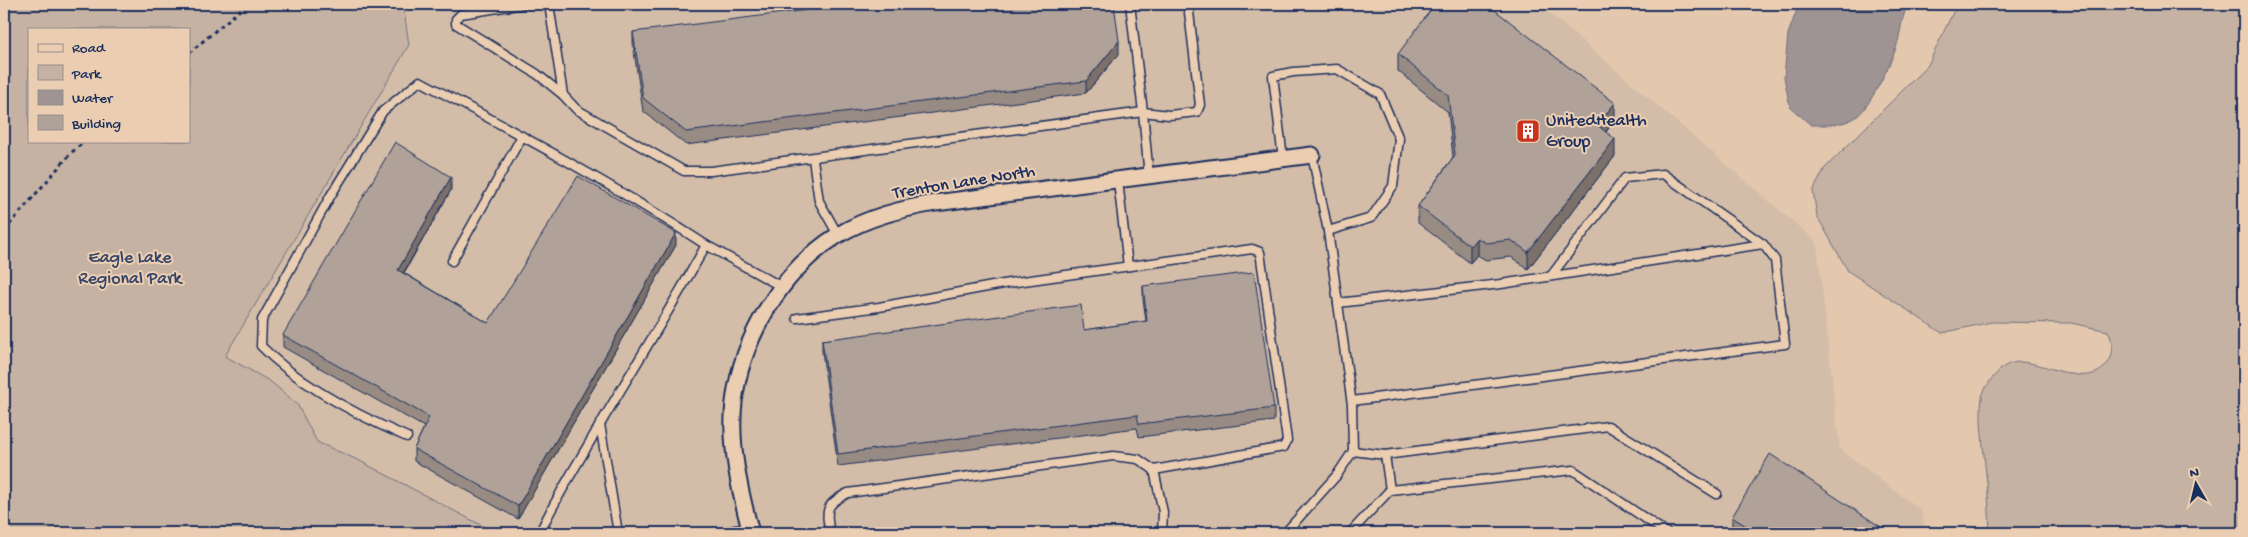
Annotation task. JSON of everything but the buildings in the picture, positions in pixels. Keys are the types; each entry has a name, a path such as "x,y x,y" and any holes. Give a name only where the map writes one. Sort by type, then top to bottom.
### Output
{"street":[{"name":"Trenton Lane North","path":"750,530 741,492 736,451 734,402 742,365 755,331 782,287 802,264 838,236 868,221 900,210 1312,155"}],"lane":[{"path":"524,4 461,14 456,19 456,24 537,74 563,95 576,109 684,171 711,171 813,159 1143,112 1169,115 1197,112 1200,100 1188,4"},
{"path":"549,4 563,95"},
{"path":"1130,4 1149,177"},
{"path":"1283,159 1273,76 1293,72 1337,69 1380,94 1399,139 1393,186 1371,218 1328,231"},
{"path":"407,437 362,417 277,363 261,346 262,320 331,196 383,111 420,81 522,136 669,221 706,245 782,287"},
{"path":"452,261 522,136"},
{"path":"1285,533 1337,476 1353,450 1352,401 1328,231 1312,155"},
{"path":"813,159 819,201 838,236"},
{"path":"1352,401 1785,344 1775,260 1762,244 1663,174 1625,178 1552,276"},
{"path":"1118,181 1128,266"},
{"path":"1338,303 1552,276 1762,244"},
{"path":"551,533 542,528 557,497 706,245"},
{"path":"797,318 879,307 1009,283 1128,266 1252,249 1260,252 1287,440 1284,447 1154,470"},
{"path":"600,424 618,533"},
{"path":"1353,450 1385,455 1608,426 1717,494"},
{"path":"1385,455 1390,490"},
{"path":"830,533 826,516 833,501 848,493 1113,456 1138,459 1154,470 1163,512 1162,533"},
{"path":"1350,533 1390,490 1573,470 1667,533"},
{"path":"721,533 750,530"}],"path":[{"path":"190,52 247,4"},
{"path":"4,231 71,153 83,142"}],"shaded area":[{"path":"403,4 1539,4 1817,242 1840,449 1922,511 1925,533 121,533 409,45"}],"green space":[{"name":"Eagle Lake Regional Park","path":"4,4 403,4 409,45 225,356 271,382 297,404 317,442 360,461 496,533 4,533"},
{"path":"1957,4 2244,4 2244,533 1990,533 1981,422 1982,397 1987,386 2001,369 2012,363 2026,362 2070,374 2085,375 2097,372 2108,363 2112,356 2112,344 2108,331 2071,323 1991,322 1942,333 1848,271 1817,216 1813,191 1825,168 1928,65"}],"water":[{"path":"1799,4 1908,4 1896,48 1885,74 1867,105 1851,120 1834,124 1811,125 1790,107 1784,77 1788,34"}],"place":[{"name":"UnitedHealth Group","path":"1528,131"}]}
